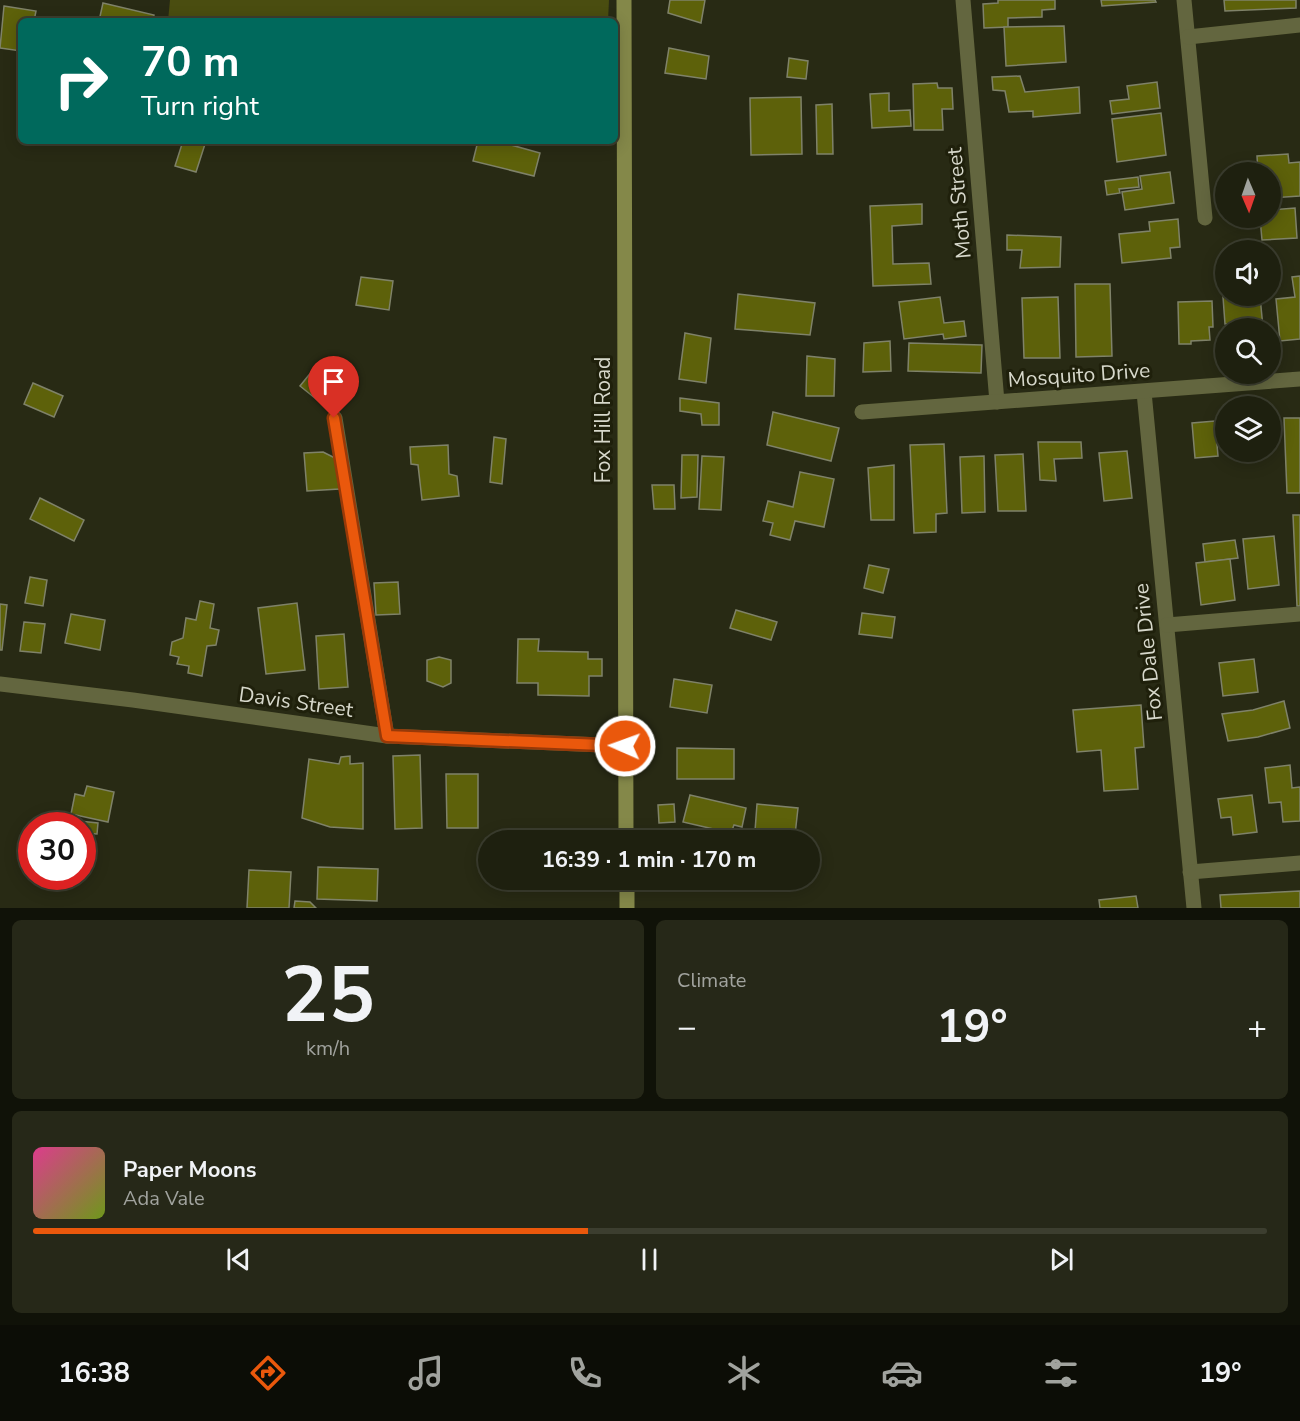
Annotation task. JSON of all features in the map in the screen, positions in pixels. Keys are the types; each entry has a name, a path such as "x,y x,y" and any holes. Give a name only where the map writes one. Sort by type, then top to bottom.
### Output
{"main road":[{"name":"Fox Hill Road","path":"624,0 626,830"},
{"path":"627,890 627,908"}],"street":[{"name":"Moth Street","path":"963,0 997,402"},
{"path":"1184,0 1205,218"},
{"path":"1188,36 1300,25"},
{"name":"Mosquito Drive","path":"862,412 1300,379"},
{"name":"Fox Dale Drive","path":"1144,392 1194,908"},
{"path":"334,418 387,736"},
{"path":"1167,625 1300,614"},
{"name":"Davis Street","path":"0,684 387,736 625,746"},
{"path":"1190,873 1300,863"}],"shaded area":[{"path":"170,0 609,0 608,18 168,18"}],"building":[{"path":"670,0 705,0 701,23 668,13"},
{"path":"998,0 1055,0 1055,9 1042,10 1042,17 1008,18 1008,27 984,28 983,4 998,3"},
{"path":"1101,0 1155,0 1156,2 1102,6"},
{"path":"1224,0 1296,0 1296,8 1225,11"},
{"path":"103,3 154,15 154,18 100,18"},
{"path":"4,6 36,11 35,18 18,18 18,51 0,48"},
{"path":"1064,26 1066,62 1006,66 1004,27"},
{"path":"669,48 709,56 706,79 665,73"},
{"path":"789,58 808,61 806,79 787,77"},
{"path":"1020,76 1025,92 1079,87 1080,113 1033,117 1033,111 1009,112 1005,91 993,90 992,77"},
{"path":"1157,82 1160,108 1112,114 1110,101 1129,99 1127,86"},
{"path":"937,83 938,88 952,88 953,109 942,109 943,130 914,130 913,84"},
{"path":"889,93 889,111 910,110 911,126 872,128 870,94"},
{"path":"801,97 802,154 751,155 750,98"},
{"path":"832,104 833,154 817,154 816,105"},
{"path":"1161,113 1166,155 1117,162 1112,119"},
{"path":"182,144 205,144 196,172 175,166"},
{"path":"477,144 508,144 540,153 534,176 473,161"},
{"path":"1288,154 1289,163 1300,162 1300,196 1281,197 1281,162 1257,162 1257,156"},
{"path":"1170,172 1174,203 1125,210 1122,192 1142,189 1140,176"},
{"path":"1138,177 1139,187 1119,189 1120,193 1107,195 1105,181"},
{"path":"922,204 922,224 892,226 893,264 929,263 931,284 873,286 870,206"},
{"path":"1295,208 1297,238 1262,240 1261,228 1281,228 1281,209"},
{"path":"1178,219 1180,247 1170,248 1171,258 1122,263 1119,234 1150,231 1149,222"},
{"path":"1007,235 1061,237 1060,267 1020,268 1022,250 1007,250"},
{"path":"1300,276 1300,339 1281,341 1281,318 1278,318 1277,306 1281,306 1281,298 1295,297 1292,277"},
{"path":"361,277 393,281 389,310 356,305"},
{"path":"1075,284 1110,284 1112,356 1076,357"},
{"path":"738,294 815,303 810,335 735,329"},
{"path":"940,297 944,323 964,321 966,336 944,339 943,334 904,339 899,302"},
{"path":"1058,297 1060,358 1024,358 1022,298"},
{"path":"1212,301 1213,327 1209,327 1210,340 1179,344 1178,302"},
{"path":"1224,306 1261,306 1262,318 1225,318"},
{"path":"685,333 711,338 706,383 679,379"},
{"path":"890,341 891,371 863,372 864,343"},
{"path":"909,343 982,345 981,373 908,371"},
{"path":"807,356 835,359 834,396 806,396"},
{"path":"317,365 343,386 326,407 300,386"},
{"path":"33,383 63,396 54,417 24,404"},
{"path":"680,398 719,403 719,425 702,425 701,414 680,411"},
{"path":"773,412 839,428 831,461 767,445"},
{"path":"1284,418 1300,418 1300,493 1287,493"},
{"path":"1215,421 1215,456 1195,458 1192,423"},
{"path":"494,437 506,439 502,484 490,482"},
{"path":"1038,442 1081,442 1082,458 1054,459 1056,481 1040,480"},
{"path":"944,444 947,513 936,514 936,532 914,533 910,445"},
{"path":"448,445 449,474 457,476 459,496 422,500 418,465 411,464 410,447"},
{"path":"1127,451 1132,498 1104,501 1099,453"},
{"path":"323,452 337,459 339,489 307,491 304,453"},
{"path":"1023,454 1026,511 998,511 995,455"},
{"path":"682,455 698,455 697,497 681,498"},
{"path":"702,456 724,457 721,510 699,509"},
{"path":"984,456 985,512 962,513 960,457"},
{"path":"894,465 894,520 871,520 868,468"},
{"path":"800,472 834,479 824,527 795,521 790,540 770,535 773,523 763,521 768,501 793,507"},
{"path":"652,485 674,485 675,509 654,509"},
{"path":"40,498 84,520 74,541 30,519"},
{"path":"1293,515 1300,515 1300,606 1297,606"},
{"path":"1274,536 1279,585 1248,589 1243,539"},
{"path":"1235,540 1238,558 1205,562 1203,544"},
{"path":"1230,559 1235,600 1201,605 1196,563"},
{"path":"869,565 889,569 883,593 864,588"},
{"path":"30,577 47,580 43,606 25,603"},
{"path":"398,582 400,614 376,615 374,583"},
{"path":"200,601 214,604 210,628 219,630 216,645 207,646 202,676 188,673 189,666 177,664 179,657 170,655 172,642 183,638 186,618 196,620"},
{"path":"297,603 305,670 266,674 258,608"},
{"path":"0,604 7,605 2,650 0,650"},
{"path":"736,610 777,622 771,640 730,628"},
{"path":"862,613 895,617 892,638 859,634"},
{"path":"71,614 105,620 100,650 65,643"},
{"path":"24,622 45,624 41,653 20,651"},
{"path":"344,634 348,687 319,689 316,636"},
{"path":"518,639 539,639 538,651 588,652 588,659 602,659 602,676 589,676 589,696 538,695 538,683 517,683"},
{"path":"439,657 451,660 451,683 443,687 427,681 427,660"},
{"path":"1254,659 1258,692 1223,696 1219,663"},
{"path":"674,679 712,685 707,713 670,707"},
{"path":"1284,701 1290,728 1258,737 1228,741 1222,714 1253,710"},
{"path":"1141,705 1144,747 1135,748 1138,789 1104,791 1101,750 1077,752 1073,710"},
{"path":"677,748 734,749 734,779 677,779"},
{"path":"420,755 422,828 395,829 393,756"},
{"path":"350,756 350,764 363,763 363,829 330,827 302,818 309,759 339,764 341,757"},
{"path":"1290,765 1292,788 1300,787 1300,821 1283,822 1281,802 1269,803 1265,768"},
{"path":"446,774 478,774 478,828 447,828"},
{"path":"87,786 114,792 108,822 96,819 96,812 71,812 75,794 84,796"},
{"path":"690,795 746,808 742,827 734,825 732,830 718,830 683,822"},
{"path":"1252,795 1257,832 1233,835 1231,817 1221,818 1218,799"},
{"path":"674,804 675,822 659,823 658,805"},
{"path":"757,804 798,808 796,830 755,830"},
{"path":"318,867 378,869 377,901 317,899"},
{"path":"249,870 291,872 289,908 247,908"},
{"path":"1300,891 1300,908 1221,908 1220,895"},
{"path":"1136,896 1138,908 1100,908 1099,900"},
{"path":"295,901 310,902 316,908 294,908"}],"route":[{"path":"334,418 387,736 625,746"}]}
